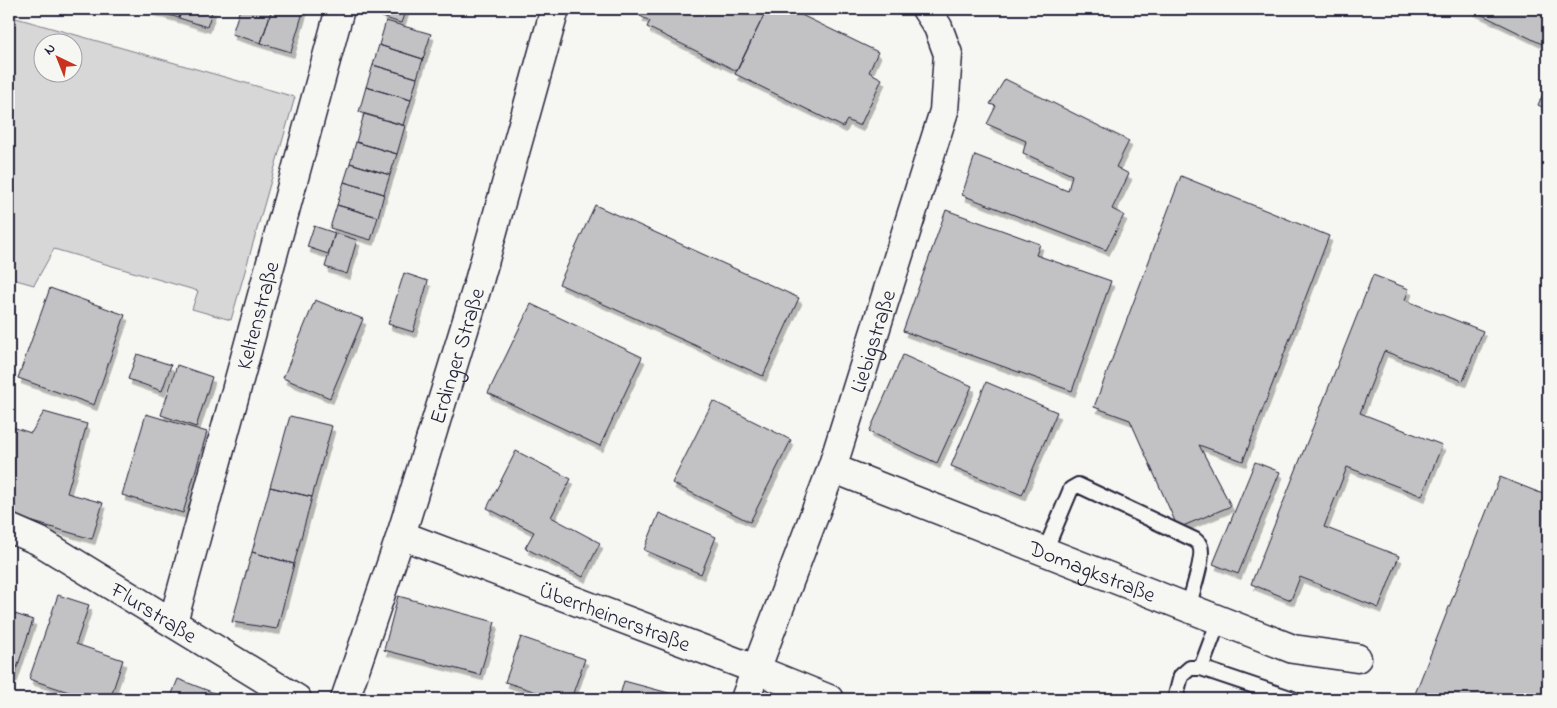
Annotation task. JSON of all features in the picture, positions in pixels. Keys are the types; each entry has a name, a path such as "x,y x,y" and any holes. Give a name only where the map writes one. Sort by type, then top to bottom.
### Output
{"street":[{"name":"Keltenstraße","path":"173,622 340,9"},
{"name":"Erdinger Straße","path":"345,699 401,535 479,281 555,9"},
{"name":"Liebigstraße","path":"745,699 832,468 944,112 948,54 938,28 926,9"},
{"name":"Domagkstraße","path":"832,468 1293,649 1357,658"},
{"name":"Flurstraße","path":"9,528 39,541 173,622 291,698"},
{"name":"Überrheinerstraße","path":"401,535 828,699"}],"lane":[{"path":"1045,551 1071,489 1078,485 1195,540 1201,546 1202,553 1188,608"},
{"path":"1200,668 1220,620"},
{"path":"1175,699 1180,676 1190,668 1200,668 1293,699"}],"shaded area":[{"path":"9,16 65,32 32,32 32,82 82,82 82,37 295,97 231,320 192,309 198,291 54,249 34,285 9,278"}],"building":[{"path":"148,9 182,9 179,18"},
{"path":"182,9 213,9 207,27 179,18"},
{"path":"240,9 272,9 261,43 232,34"},
{"path":"272,9 304,9 291,52 261,43"},
{"path":"385,9 406,9 401,23 382,17"},
{"path":"643,9 767,9 737,71 647,27 650,21 640,16"},
{"path":"767,9 789,9 878,52 869,72 882,79 860,126 847,120 843,127 735,74"},
{"path":"1470,9 1548,9 1548,47"},
{"path":"386,21 431,34 423,59 379,45"},
{"path":"379,45 423,59 417,78 373,65"},
{"path":"373,65 417,78 411,100 366,87"},
{"path":"1005,79 1129,141 1116,167 1129,174 1112,209 1124,215 1106,250 962,195 975,155 1068,191 1072,175 1023,153 1026,141 987,124 996,106 990,104"},
{"path":"1548,83 1548,110 1538,105"},
{"path":"366,87 411,100 403,125 359,112"},
{"path":"364,114 405,126 397,154 356,142"},
{"path":"356,142 397,154 390,175 350,163"},
{"path":"350,163 390,175 384,194 344,182"},
{"path":"1181,176 1329,236 1243,461 1199,445 1231,506 1178,528 1130,420 1094,407"},
{"path":"344,182 384,194 378,217 337,205"},
{"path":"337,205 378,217 371,240 330,228"},
{"path":"595,205 799,298 763,376 559,284"},
{"path":"946,210 1040,244 1036,255 1111,281 1072,391 903,331"},
{"path":"314,226 335,233 328,254 307,247"},
{"path":"335,233 357,240 347,274 325,267"},
{"path":"404,273 428,281 413,332 388,324"},
{"path":"1373,275 1409,289 1405,300 1483,331 1463,381 1384,351 1360,413 1442,445 1422,496 1347,467 1324,527 1399,556 1379,608 1300,577 1291,600 1251,584"},
{"path":"50,288 125,315 94,405 18,378"},
{"path":"315,300 363,319 330,398 283,378"},
{"path":"531,304 642,357 600,446 488,393"},
{"path":"137,354 171,365 162,391 128,379"},
{"path":"903,355 972,386 937,463 869,432"},
{"path":"177,365 212,377 196,427 161,415"},
{"path":"986,382 1057,412 1022,495 951,466"},
{"path":"713,401 791,440 750,522 672,483"},
{"path":"44,412 87,424 67,493 103,503 92,539 9,515 9,504 14,486 9,485 9,426 31,433"},
{"path":"146,414 207,432 183,513 122,495"},
{"path":"290,416 332,426 312,497 270,487"},
{"path":"516,451 571,479 551,517 600,543 583,577 525,548 534,532 487,508"},
{"path":"1255,462 1280,472 1238,574 1213,564"},
{"path":"1500,477 1548,496 1548,699 1413,699"},
{"path":"270,487 312,497 294,564 252,552"},
{"path":"659,513 716,537 701,574 644,550"},
{"path":"252,552 294,564 277,629 232,622"},
{"path":"58,595 89,605 76,644 123,660 110,699 90,699 29,679"},
{"path":"398,596 495,622 480,675 384,650"},
{"path":"9,612 33,620 14,677 9,675"},
{"path":"521,637 585,659 571,699 558,699 505,682"},
{"path":"178,679 222,696 221,699 170,699"},
{"path":"624,681 680,696 679,699 619,699"}]}
